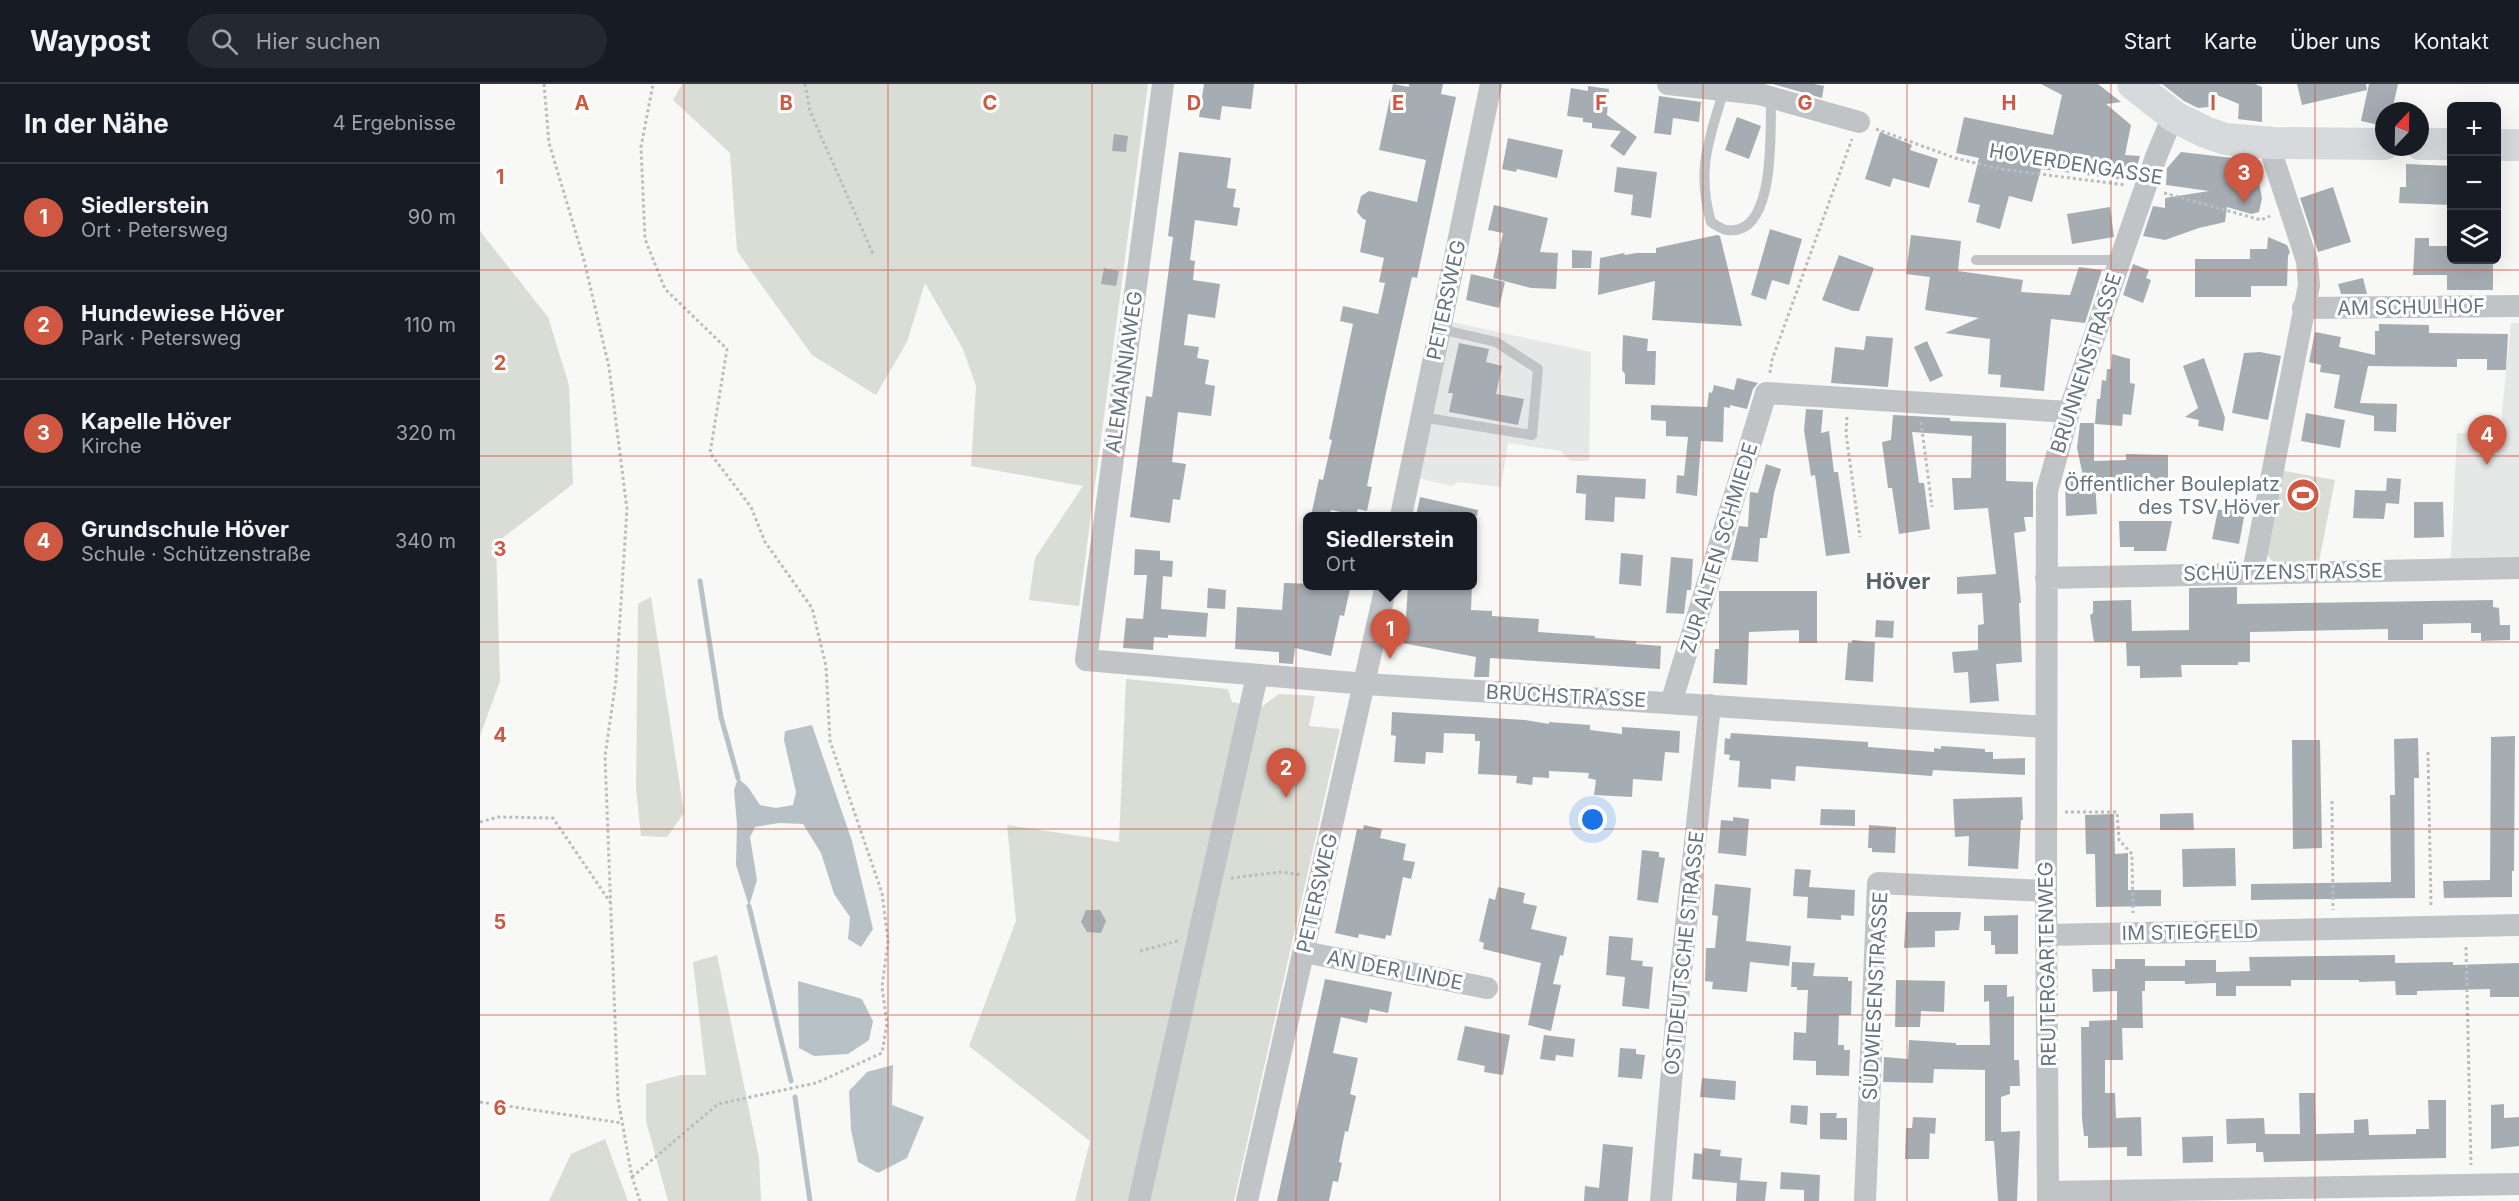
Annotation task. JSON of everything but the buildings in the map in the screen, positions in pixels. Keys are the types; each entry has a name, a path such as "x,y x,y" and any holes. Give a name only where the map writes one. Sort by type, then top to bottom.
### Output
{"street":[{"name":"ALEMANNIAWEG","path":"1086,660 1163,84"},
{"name":"PETERSWEG","path":"1402,512 1491,84"},
{"path":"1668,84 1763,92 1858,122"},
{"path":"2133,84 2175,117 2225,139 2273,143 2375,144"},
{"name":"BRUNNENSTRASSE","path":"2046,727 2047,491 2069,412 2144,187 2168,128 2175,117"},
{"path":"2253,572 2309,285 2307,261 2273,158 2273,143"},
{"path":"2429,144 2447,144"},
{"path":"2501,145 2519,145"},
{"name":"AM SCHULHOF","path":"2303,308 2519,306"},
{"path":"1766,393 2069,412"},
{"name":"ZUR ALTEN SCHMIEDE","path":"1671,703 1766,393"},
{"name":"SCHÜTZENSTRASSE","path":"2046,578 2519,568"},
{"name":"PETERSWEG","path":"1247,1201 1366,684 1385,590"},
{"name":"BRUCHSTRASSE","path":"1086,660 1366,684 2046,727"},
{"path":"1138,1201 1257,676"},
{"name":"OSTDEUTSCHE STRASSE","path":"1661,1201 1678,999 1710,705"},
{"name":"REUTERGARTENWEG","path":"2046,727 2048,1197"},
{"name":"SÜDWIESENSTRASSE","path":"1865,1201 1878,883 2046,891"},
{"name":"IM STIEGFELD","path":"2047,935 2519,925"},
{"name":"AN DER LINDE","path":"1304,952 1487,988"},
{"path":"2048,1197 2519,1184"}],"lane":[{"path":"1724,90 1708,143 1703,176 1704,197 1711,222 1726,230 1743,229 1757,216 1760,207 1769,168 1763,92"},
{"path":"1976,260 2120,260"},
{"path":"1421,417 1532,435 1538,369 1497,342 1440,329"}],"path":[{"path":"544,84 549,143 584,261 609,367 627,509 616,680 605,756 618,1099 632,1177 640,1201"},
{"path":"632,1177 718,1104 816,1083 882,1053 887,1023 882,987 888,941 882,893 830,741 826,666 812,608 765,542 751,507 710,453 727,349 665,289 645,239 641,147 653,84"},
{"path":"805,84 810,111 873,254"},
{"path":"1766,393 1772,360 1858,122"},
{"name":"HOVERDENGASSE","path":"1858,122 1955,158 2000,169 2144,187 2261,220 2289,208"},
{"path":"1848,398 1846,433 1860,537"},
{"path":"1920,403 1932,507"},
{"path":"2428,752 2432,927"},
{"path":"2332,801 2333,929"},
{"path":"2046,812 2117,812 2119,840 2132,854 2133,933"},
{"path":"480,822 498,817 553,818 611,903"},
{"path":"1211,878 1242,879 1281,872 1321,879"},
{"path":"2465,926 2471,1185"},
{"path":"1140,951 1167,942 1198,938"},
{"path":"480,1102 622,1123"}],"shaded area":[{"path":"682,84 1148,84 1079,606 1029,600 1035,558 1083,486 971,466 976,386 963,349 925,283 907,342 876,395 812,355 737,251 730,153 673,100"},
{"path":"480,231 548,317 569,385 573,484 496,543 500,681 480,736"},
{"path":"1452,322 1591,352 1589,461 1570,461 1561,451 1508,443 1501,487 1458,482 1452,486 1418,478"},
{"path":"2511,323 2519,323 2519,558 2451,559 2457,433 2500,433"},
{"path":"2279,470 2335,480 2319,562 2274,563 2264,552"},
{"path":"651,597 684,813 667,837 641,836 636,789 638,604"},
{"path":"1126,679 1228,689 1232,702 1261,707 1279,694 1315,696 1309,726 1340,729 1234,1201 1075,1201 1090,1141 969,1046 1016,921 1007,825 1119,842"},
{"path":"812,725 852,841 873,929 861,947 848,939 850,917 834,894 821,853 803,824 779,823 755,827 750,837 757,880 749,906 736,865 737,825 734,790 738,778 748,787 760,805 776,808 793,805 796,792 784,740 785,731"},
{"path":"717,955 759,1158 761,1201 668,1201 646,1121 646,1084 681,1075 706,1075 693,962"},
{"path":"798,981 862,999 873,1021 869,1040 848,1054 814,1056 799,1048"},
{"path":"893,1065 892,1105 924,1117 907,1158 878,1173 858,1162 851,1130 849,1091 867,1072"},
{"path":"605,1139 628,1201 549,1201 571,1154"}],"waterway":[{"path":"700,581 721,717 738,778"},
{"path":"749,906 791,1081"},
{"path":"795,1097 810,1201"}],"place":[{"name":"Kapelle Höver","path":"2244,203"},
{"name":"Grundschule Höver","path":"2487,465"},
{"name":"Öffentlicher Bouleplatz des TSV Höver","path":"2303,495"},
{"name":"Siedlerstein","path":"1390,659"},
{"name":"Hundewiese Höver","path":"1286,798"}],"district":[{"name":"Höver","path":"1898,581"}]}
